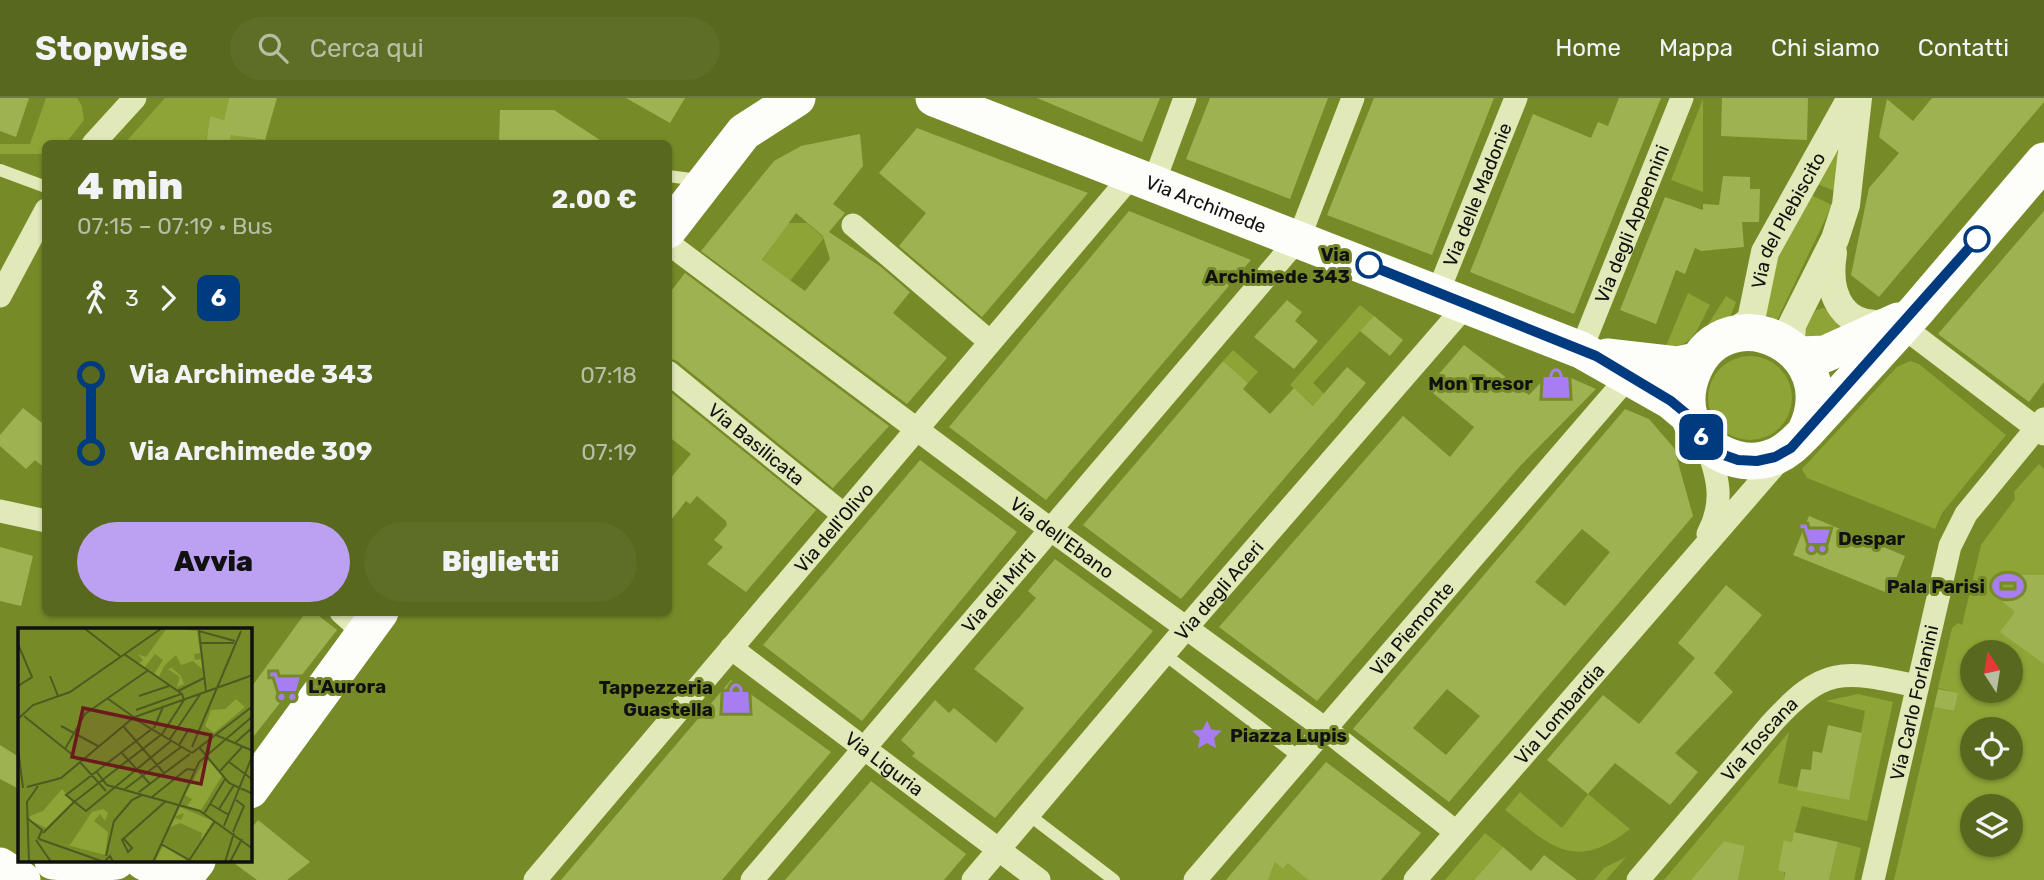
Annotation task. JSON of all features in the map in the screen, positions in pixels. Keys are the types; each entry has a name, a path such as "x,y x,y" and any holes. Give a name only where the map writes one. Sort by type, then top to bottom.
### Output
{"main road":[{"path":"672,225 744,132 797,98"},
{"name":"Via Archimede","path":"934,98 1453,298 1588,353"},
{"path":"1588,353 1629,376 1738,460 1757,461 1775,457 1798,440 2044,161"},
{"path":"1797,353 1825,354 1908,318"},
{"path":"1588,353 1677,365 1743,333 1779,339 1797,353 1809,369 1815,401 1798,440"},
{"path":"1698,430 1686,398 1689,380 1711,350"},
{"path":"252,787 361,619"},
{"path":"0,849 18,853"},
{"path":"64,862 108,862"},
{"path":"100,880 117,862"},
{"path":"145,862 154,867 162,880"},
{"path":"182,880 196,862"},
{"path":"0,866 22,880"}],"street":[{"path":"97,140 135,98"},
{"path":"744,132 779,98"},
{"path":"1143,178 1185,98"},
{"name":"Via dei Mirti","path":"752,880 1299,238 1353,98"},
{"name":"Via delle Madonie","path":"1453,298 1516,98"},
{"name":"Via degli Appennini","path":"1588,353 1682,98"},
{"name":"Via del Plebiscito","path":"1711,350 1751,320 1765,252 1851,98"},
{"name":"Via del Plebiscito","path":"1797,353 1792,324 1835,239 1846,205 1858,98"},
{"name":"Via dell'Olivo","path":"535,880 989,341 1143,178"},
{"path":"0,296 42,217"},
{"path":"853,225 989,341"},
{"path":"1835,239 1829,275 1831,289 1845,312 1858,320 1874,324 1908,318 2042,427"},
{"name":"Via dell'Ebano","path":"672,246 1051,529 1324,728 1456,832"},
{"name":"Via degli Aceri","path":"973,880 1186,628 1453,298"},
{"name":"Via Basilicata","path":"672,375 844,514"},
{"name":"Via Piemonte","path":"1195,880 1629,376"},
{"name":"Via Carlo Forlanini","path":"1873,880 1950,546 1966,514 2042,427"},
{"path":"1698,430 1719,480 1719,501 1714,522 1702,546"},
{"name":"Via Lombardia","path":"1415,880 1702,546 1798,440"},
{"path":"0,511 42,520"},
{"name":"Via Liguria","path":"731,648 1039,880"},
{"name":"Via Toscana","path":"1638,880 1771,723 1816,682 1841,674 1868,675 1917,686"}],"lane":[{"path":"0,170 42,186"},
{"path":"672,177 706,181"},
{"path":"1164,654 1299,757"},
{"path":"1029,815 1114,880"}],"green space":[{"path":"46,98 77,98 82,106 84,120 68,140 42,140 42,154 0,154 0,144 30,144"},
{"path":"165,98 229,98 224,120 210,116 206,140 128,140"},
{"path":"1703,99 1703,192 1671,180"},
{"path":"233,126 238,136 260,140 231,140"},
{"path":"1835,153 1842,153 1835,191 1817,184"},
{"path":"1811,195 1832,205 1777,320 1766,315 1771,266"},
{"path":"788,223 807,223 824,238 790,281 762,261"},
{"path":"1688,293 1710,305 1689,340 1683,344 1666,346"},
{"path":"1726,296 1736,302 1729,320 1699,339"},
{"path":"1360,305 1374,316 1313,383 1342,411 1333,423 1290,385"},
{"path":"1824,308 1849,328 1813,343 1801,336 1816,310"},
{"path":"1233,350 1258,372 1248,383 1223,361"},
{"path":"1750,356 1766,359 1780,368 1789,382 1792,398 1789,414 1780,428 1766,437 1750,440 1734,437 1720,428 1711,414 1708,398 1711,382 1720,368 1734,359"},
{"path":"1910,361 1919,364 2006,435 1942,513 1935,529 1807,478 1802,469 1897,367"},
{"path":"2039,464 2044,469 2044,880 1894,880 1934,707 1954,711 1957,693 1938,688 1952,628 1958,623 1962,625 1981,545 2015,499 2014,492"},
{"path":"1858,694 1893,702 1867,821 1802,806 1792,842 1784,840 1784,880 1738,880 1745,846 1724,841 1696,880 1664,880 1789,732 1778,783 1849,799 1865,711 1826,701"},
{"path":"1520,792 1562,828 1588,794 1630,829 1593,850 1578,852 1564,849 1536,834 1505,810"},
{"path":"1485,833 1503,847 1474,880 1445,880"},
{"path":"1838,842 1861,848 1854,880 1829,880"},
{"path":"1626,857 1606,880 1594,880 1604,868"},
{"path":"1275,862 1283,869 1289,862 1308,880 1268,880"}],"building":[{"path":"0,98 29,98 16,137 0,131"},
{"path":"229,98 277,98 265,140 231,135 230,140 207,140 210,116 224,120"},
{"path":"626,98 685,98 670,123"},
{"path":"1037,98 1160,98 1142,142"},
{"path":"1210,98 1328,98 1290,199 1186,159"},
{"path":"1374,98 1494,98 1432,255 1327,215"},
{"path":"1619,98 1661,98 1574,314 1470,272 1533,114 1591,138 1598,122 1608,126"},
{"path":"1722,98 1808,98 1807,140 1721,136"},
{"path":"1932,98 2044,98 2044,102 1879,297 1851,275 1869,188 1899,153 1879,137 1887,99 1913,121"},
{"path":"500,110 554,110 600,140 499,140"},
{"path":"917,128 1088,193 982,317 899,246 926,213 879,173"},
{"path":"860,134 863,166 833,204 845,213 829,232 881,267 910,292 893,313 947,358 907,404 701,251 774,161 801,146","holes":["796,213 823,236 830,259 805,291 762,260"]},
{"path":"1723,176 1750,177 1750,189 1760,189 1759,222 1742,222 1744,247 1701,251 1695,248 1685,274 1676,270 1656,324 1620,310 1665,197 1703,210 1703,204 1719,205"},
{"path":"1129,211 1251,260 1046,500 949,427"},
{"path":"2044,211 2044,382 2029,402 1938,334"},
{"path":"685,273 889,426 833,488 672,359 672,290"},
{"path":"1287,300 1302,312 1295,321 1318,341 1294,369 1254,337"},
{"path":"1374,316 1403,340 1390,356 1360,331"},
{"path":"1464,345 1529,395 1553,370 1596,389 1521,465 1317,701 1219,627 1403,416 1450,457 1474,427 1427,388"},
{"path":"1223,361 1248,383 1243,389 1270,414 1294,388 1313,406 1347,367 1366,383 1181,599 1083,525"},
{"path":"672,393 816,510 746,592 707,564 723,547 714,540 727,525 726,521 697,496 690,504 686,501 672,519 672,476 691,454 672,439"},
{"path":"23,408 42,423 42,466 35,460 26,469 0,446 0,435"},
{"path":"1625,409 1649,419 1674,448 1693,516 1449,802 1353,729","holes":["1582,529 1610,552 1565,606 1535,582","1447,689 1480,716 1446,755 1413,728"]},
{"path":"920,460 1017,532 862,721 763,645"},
{"path":"1809,516 1905,556 1890,594 1793,555"},
{"path":"0,547 33,556 21,606 0,601"},
{"path":"1055,559 1153,631 995,818 912,756 915,753 901,740 935,700 949,713 954,708 996,743 1024,708 974,669 1036,598 1028,591"},
{"path":"2017,575 2044,575 2044,664 2023,649 2023,640 2011,640 2000,632 2015,612 2003,602 2017,587"},
{"path":"1726,585 1762,615 1714,673 1733,692 1675,753 1698,772 1670,805 1615,763 1588,794 1547,760 1603,695 1639,724 1695,658 1678,643"},
{"path":"303,616 319,616 337,630 252,738 252,686"},
{"path":"731,680 831,752 722,880 561,880"},
{"path":"1938,689 1958,693 1954,711 1934,707"},
{"path":"1828,725 1862,733 1849,800 1797,790 1801,769 1811,770 1813,751 1822,753"},
{"path":"0,745 18,756 18,788 0,779"},
{"path":"1326,762 1421,833 1381,880 1308,880 1288,863 1283,869 1275,862 1268,880 1226,880"},
{"path":"871,781 966,854 944,880 785,880"},
{"path":"258,820 310,862 287,880 257,880 232,862 252,862 252,828"},
{"path":"1794,832 1838,842 1829,880 1784,880 1785,872 1778,870 1784,840 1792,842"},
{"path":"1724,841 1745,846 1738,880 1691,880"},
{"path":"1503,847 1531,871 1544,855 1577,880 1474,880"}],"bus line":[{"name":"6","path":"1369,265 1596,356 1671,401 1689,416 1706,444 1721,454 1738,460 1757,461 1775,457 1791,448 1917,310 1977,239"}],"place":[{"name":"Via Archimede 343","path":"1369,265"},
{"name":"Mon Tresor","path":"1556,383"},
{"name":"Despar","path":"1815,538"},
{"name":"Pala Parisi","path":"2008,586"},
{"name":"L'Aurora","path":"285,686"},
{"name":"Tappezzeria Guastella","path":"736,698"},
{"name":"Piazza Lupis","path":"1207,735"}]}
